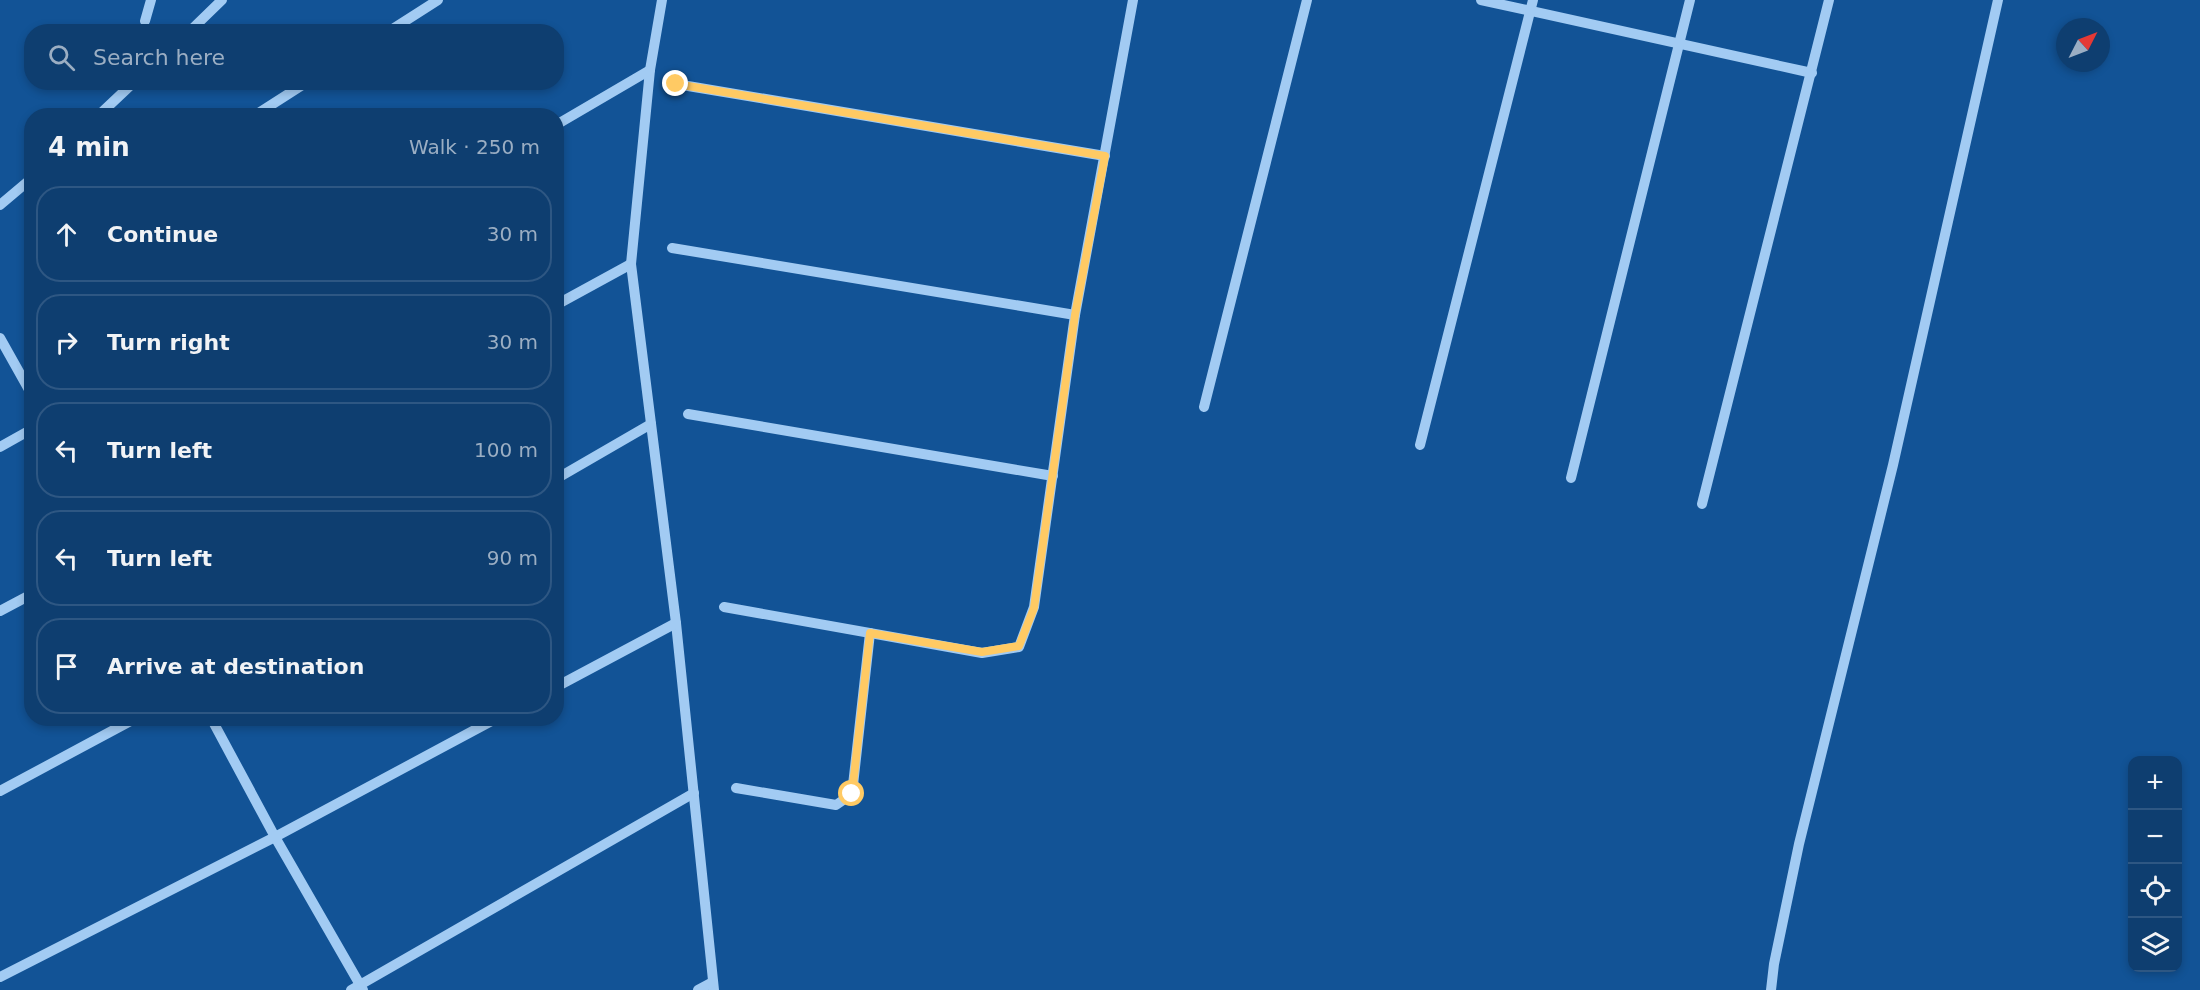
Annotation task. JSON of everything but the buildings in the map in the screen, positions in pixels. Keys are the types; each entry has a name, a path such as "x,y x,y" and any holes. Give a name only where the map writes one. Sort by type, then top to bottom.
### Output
{"street":[{"path":"145,21 151,0"},
{"path":"197,24 222,0"},
{"path":"400,24 438,0"},
{"path":"662,0 650,70 631,264 676,623 713,986 698,990"},
{"path":"724,607 982,652 1019,646 1034,608 1075,315 1133,0"},
{"path":"1204,407 1307,0"},
{"path":"1481,0 1532,6 1812,73"},
{"path":"1571,478 1690,0"},
{"path":"1702,504 1830,0"},
{"path":"1771,990 1774,963 1799,844 1893,465 1998,0"},
{"path":"1420,445 1532,6"},
{"path":"564,120 650,70"},
{"path":"676,84 1105,156"},
{"path":"106,108 126,90"},
{"path":"266,108 295,90"},
{"path":"0,205 24,185"},
{"path":"672,248 1075,315"},
{"path":"564,301 631,264"},
{"path":"0,338 24,381"},
{"path":"688,414 1053,476"},
{"path":"564,473 651,424"},
{"path":"0,447 24,434"},
{"path":"0,611 24,598"},
{"path":"564,683 676,623"},
{"path":"736,788 836,805 852,794 870,633"},
{"path":"0,791 121,726"},
{"path":"215,726 358,988 694,793"},
{"path":"0,976 275,837 482,726"}],"route":[{"path":"676,84 1105,156 1075,315 1034,608 1019,646 982,652 870,633 852,794"}]}
